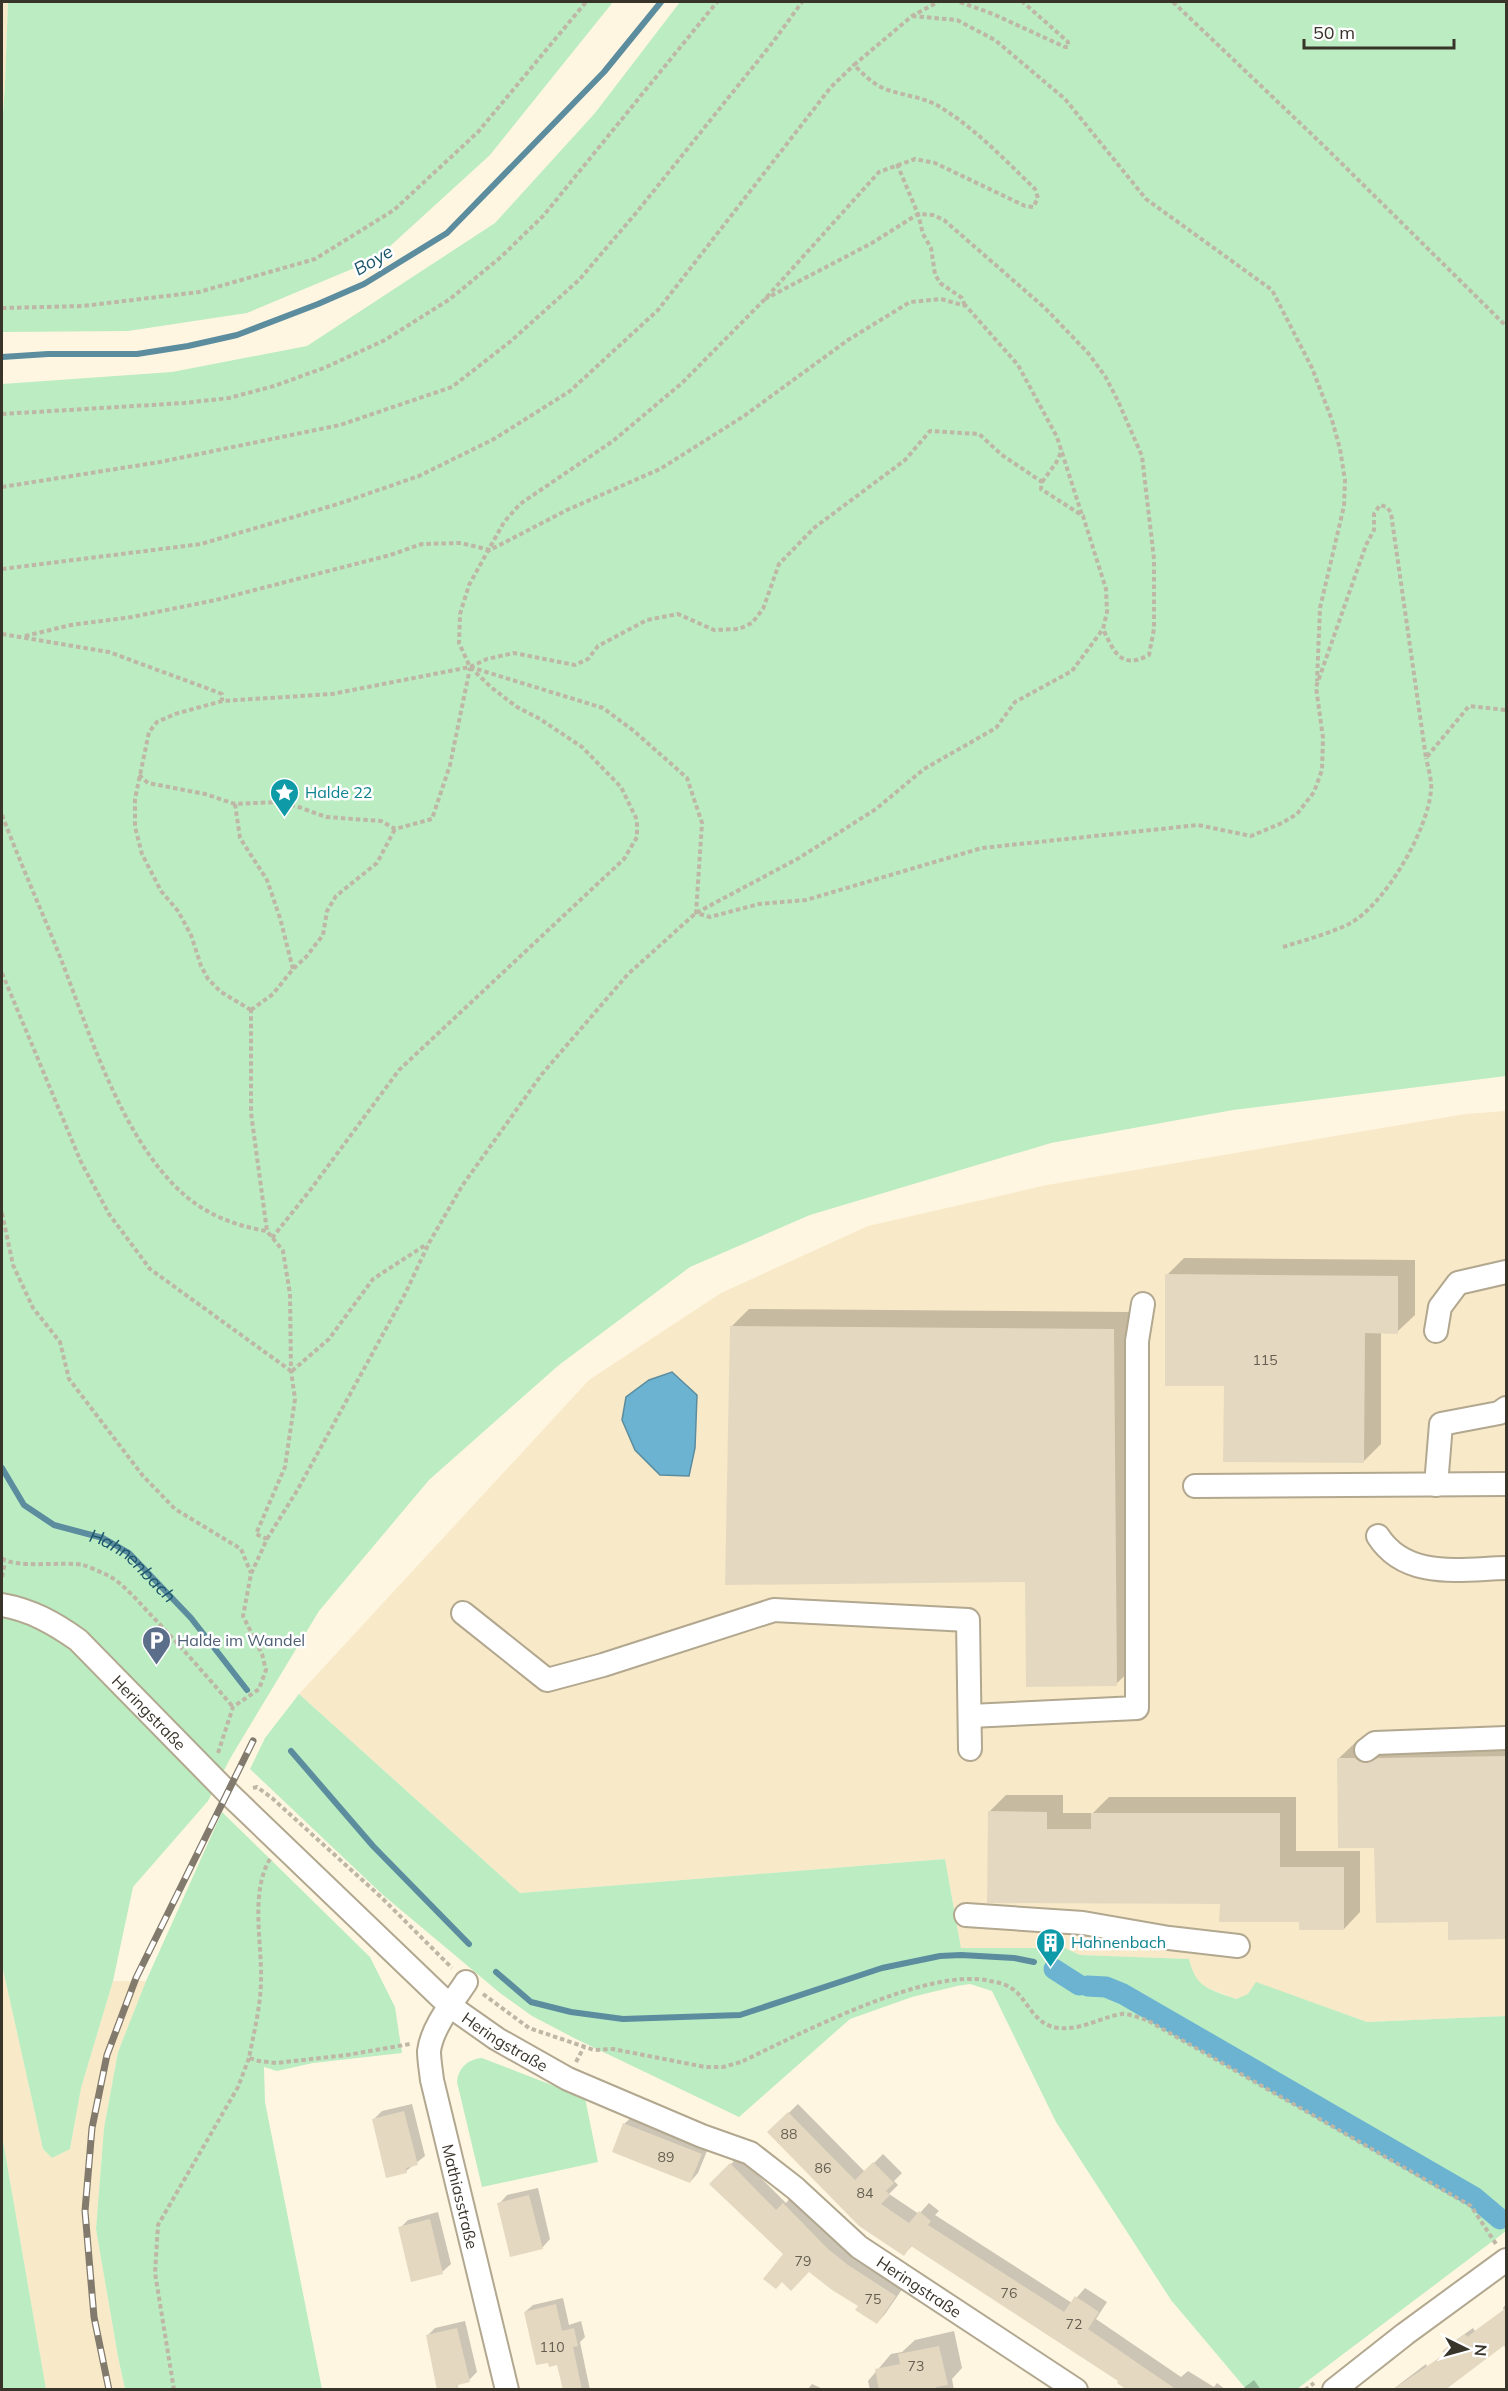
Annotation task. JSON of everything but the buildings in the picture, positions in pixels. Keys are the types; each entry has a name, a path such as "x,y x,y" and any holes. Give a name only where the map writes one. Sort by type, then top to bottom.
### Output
{"street":[{"path":"1436,1331 1440,1307 1458,1283 1506,1272"},
{"path":"969,1716 1137,1708 1137,1341 1143,1304"},
{"path":"1436,1485 1441,1424 1499,1413 1506,1408"},
{"path":"1195,1486 1506,1484"},
{"path":"1378,1536 1399,1559 1419,1567 1506,1568"},
{"name":"Heringstraße","path":"2,1605 40,1616 78,1640 281,1844 450,2006 497,2039 568,2079 702,2136 750,2153 795,2188 859,2247 1076,2390"},
{"path":"463,1613 547,1680 603,1665 774,1610 968,1620 970,1749"},
{"path":"1366,1750 1374,1743 1506,1738"},
{"path":"966,1915 1083,1923 1169,1938 1238,1946"},
{"name":"Mathiasstraße","path":"466,1982 438,2027 429,2050 432,2080 507,2390"},
{"path":"1334,2390 1405,2334 1506,2260"}],"path":[{"path":"2,308 83,306 199,292 315,259 394,210 478,132 586,2"},
{"path":"2,414 184,403 229,398 294,379 386,340 450,299 501,257 544,215 717,2"},
{"path":"2,487 160,462 340,425 452,387 511,342 579,280 636,213 773,42 802,2"},
{"path":"2,569 201,543 338,504 419,476 494,439 570,391 658,310 831,87 912,16 938,2"},
{"path":"960,2 993,14 1065,47 1068,46 1068,42 1023,2"},
{"path":"1173,2 1324,146 1506,326"},
{"path":"696,914 710,917 759,904 806,900 982,848 1198,825 1251,836 1297,814 1314,792 1322,770 1323,738 1316,687 1320,608 1344,506 1345,480 1340,449 1312,368 1272,291 1146,199 1065,99 995,40 957,20 912,16"},
{"path":"272,1238 399,1070 624,859 637,837 637,820 621,787 596,760 565,736 517,707 470,667 459,643 460,614 470,585 504,522 520,504 613,441 682,383 765,299 879,172 915,159 935,163 1025,207 1033,207 1038,198 1035,189 988,144 939,107 915,96 883,88 867,78 854,65"},
{"path":"224,1758 217,1752 233,1707 260,1689 266,1670 262,1654 243,1616 252,1574 267,1539 298,1489 405,1294 429,1243 462,1186 542,1074 628,975 696,914 799,858 876,809 924,769 996,728 1015,702 1072,672 1103,629 1107,612 1106,589 1062,450 1046,414 1018,365 966,306 962,298 940,283 935,274 931,248 923,234 918,214 897,164"},
{"path":"765,299 872,243 918,214 933,215 944,220 1045,308 1088,353 1105,376 1142,456 1154,559 1154,629 1149,655 1140,660 1121,658 1115,653 1103,629"},
{"path":"25,636 71,625 216,600 390,555 422,544 461,543 490,550 567,510 660,469 744,416 848,340 910,302 941,299 966,306"},
{"path":"251,1010 221,992 208,979 201,966 191,935 178,911 161,891 142,854 135,827 135,799 149,732 157,722 175,714 222,701 332,694 470,667 487,659 514,653 575,665 588,659 598,646 647,620 678,614 714,630 739,629 752,623 763,609 779,564 814,528 905,460 930,431 979,434 1002,455 1042,482"},
{"path":"1062,450 1056,463 1042,482 1041,489 1083,516"},
{"path":"1283,947 1350,923 1380,899 1399,871 1420,830 1431,789 1391,513 1384,505 1377,507 1374,514 1374,530 1366,545 1316,687"},
{"path":"2,634 25,636 109,652 222,694 222,701"},
{"path":"470,667 603,708 634,731 687,778 702,823 696,914"},
{"path":"139,775 148,783 205,794 236,804 276,802 296,806 326,817 381,821 395,829 432,819 452,756 470,667"},
{"path":"1426,758 1469,706 1506,710"},
{"path":"236,804 240,838 267,880 280,918 293,969"},
{"path":"2,815 109,1080 137,1139 182,1193 219,1218 243,1227 267,1231"},
{"path":"251,1010 273,994 306,957 323,935 327,911 336,896 377,863 395,829"},
{"path":"2,973 81,1162 109,1214 150,1269 291,1371"},
{"path":"251,1010 251,1113 267,1231 283,1251 290,1294 291,1371 295,1399 285,1467 256,1534 267,1539"},
{"path":"2,1214 13,1265 33,1308 60,1342 69,1379 143,1476 175,1509 241,1550 252,1574"},
{"path":"291,1371 329,1339 373,1280 404,1257 429,1243"},
{"path":"2,1577 3,1560 84,1566 108,1576 150,1615 233,1707"},
{"path":"246,1780 254,1789 257,1787 263,1790 381,1897 447,1964"},
{"path":"174,2390 155,2273 158,2225 238,2087 249,2058 261,1979 258,1936 260,1895 267,1865 281,1844"},
{"path":"485,1996 529,2028 594,2050 613,2049 665,2061 714,2067 741,2062 871,2003 936,1982 954,1978 989,1980 1012,1988 1034,2016 1057,2028 1085,2026 1123,2013 1147,2020 1471,2206 1485,2231"},
{"path":"249,2058 276,2063 346,2055 399,2045 432,2043"}],"shaded area":[{"path":"2,2 8,2 2,128"},
{"path":"1506,1111 1506,2016 1367,2022 1257,1983 1248,1994 1236,1999 1203,1986 1192,1974 1189,1959 1080,1955 1065,1948 961,1948 945,1859 520,1893 299,1694 589,1380 721,1293 868,1226 1047,1185 1465,1114"},
{"path":"2,1965 43,2149 52,2158 70,2149 81,2088 113,1981 146,1981 118,2052 104,2128 96,2229 125,2389 46,2389 2,2135"}],"green space":[{"path":"8,2 613,2 490,155 376,259 247,313 128,331 2,332 2,128"},
{"path":"680,2 1506,2 1506,1076 1233,1110 1051,1143 810,1215 690,1267 559,1365 429,1480 319,1611 231,1757 208,1801 133,1887 113,1981 81,2088 70,2149 52,2158 43,2149 2,1965 2,384 172,372 307,346 495,223 595,113"},
{"path":"299,1694 520,1893 945,1859 961,1948 1065,1948 1080,1955 1189,1959 1200,1982 1212,1990 1236,1999 1248,1994 1256,1982 1367,2022 1506,2016 1506,2231 1297,2389 1246,2389 1171,2300 1056,2122 992,1991 970,1984 957,1986 912,1997 850,2019 739,2117 532,2016 500,1993 383,1895 250,1769 265,1738"},
{"path":"222,1812 370,1957 395,2007 402,2053 313,2063 277,2071 264,2067 265,2102 322,2389 125,2389 118,2357 96,2229 104,2128 118,2052 146,1981"},
{"path":"482,2058 585,2098 598,2162 482,2187 457,2082 459,2072 465,2065 472,2060"},
{"path":"2,2135 46,2389 2,2389"}],"water":[{"path":"672,1372 697,1395 695,1448 689,1476 660,1475 635,1450 622,1420 626,1397 649,1380"}],"waterway":[{"name":"Boye","path":"2,357 48,354 137,354 188,346 237,335 364,284 447,233 604,72 661,2"},
{"name":"Hahnenbach","path":"2,1468 24,1505 54,1525 103,1538 129,1553 191,1618 247,1690"},
{"name":"Hahnenbach","path":"291,1751 373,1846 469,1944"},
{"name":"Hahnenbach","path":"496,1972 531,2002 571,2012 623,2019 740,2015 882,1968 940,1956 1014,1958 1034,1962"},
{"name":"Hahnenbach","path":"1054,1969 1079,1985"},
{"name":"Hahnenbach","path":"1087,1986 1106,1987 1123,1994 1474,2197 1500,2219"}],"railway":[{"path":"109,2390 94,2317 85,2211 92,2128 107,2055 136,1978 253,1741"}],"place":[{"name":"Halde 22","path":"284,818"},
{"name":"Halde im Wandel","path":"156,1666"},
{"name":"Hahnenbach","path":"1050,1968"}]}
